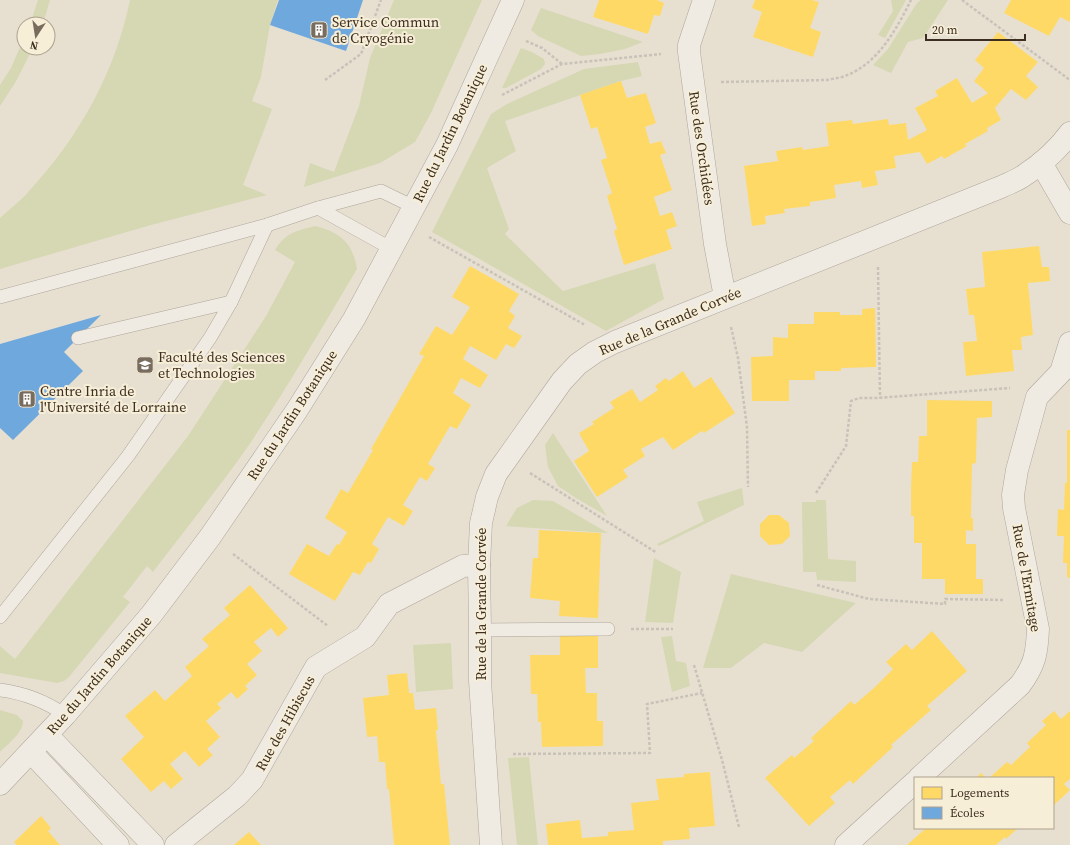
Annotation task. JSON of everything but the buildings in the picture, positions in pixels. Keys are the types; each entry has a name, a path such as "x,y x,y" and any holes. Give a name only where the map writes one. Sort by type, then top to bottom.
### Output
{"street":[{"name":"Rue du Jardin Botanique","path":"0,784 66,715 151,615 210,537 297,410 354,319 447,145 512,0"},
{"name":"Rue des Orchidées","path":"704,0 689,45 689,52 715,244 725,297"},
{"name":"Rue de la Grande Corvée","path":"491,845 480,681 479,565 481,523 487,497 496,474 562,381 578,364 595,352 615,342 1001,187 1025,175 1041,163 1070,133"},
{"path":"1041,163 1070,213"},
{"name":"Rue de l'Ermitage","path":"920,777 1020,685 1030,672 1035,658 1038,628 1014,508 1013,495 1017,470 1037,397 1061,372 1070,343"},
{"name":"Rue des Hibiscus","path":"176,845 237,796 252,780 316,667 365,637 389,604 463,566 479,565"},
{"path":"47,734 153,845"},
{"path":"31,752 118,845"},
{"path":"846,845 914,783"}],"lane":[{"path":"0,297 267,225 318,208 381,191 410,215"},
{"path":"318,208 392,248"},
{"path":"0,617 128,456 210,338 231,302 267,225"},
{"path":"78,338 231,302"},
{"path":"480,630 608,629"},
{"path":"0,690 32,697 51,705 66,715"}],"path":[{"path":"325,80 361,54 381,0"},
{"path":"693,82 827,80 843,76 869,61 883,47 898,26 911,0"},
{"path":"962,0 1070,80"},
{"path":"498,32 522,38 542,48 562,64"},
{"path":"501,96 562,64 689,52"},
{"path":"410,215 615,342"},
{"path":"878,237 880,398"},
{"path":"725,297 738,358 747,427 748,487"},
{"path":"816,493 846,446 851,402 859,398 880,398 1048,385"},
{"path":"507,458 657,553"},
{"path":"210,537 352,645"},
{"path":"817,586 869,599 945,604 945,599 1032,600"},
{"path":"629,629 673,629"},
{"path":"694,665 739,827"},
{"path":"485,754 650,753 647,704 702,693"}],"green space":[{"path":"38,0 50,0 45,16 33,16"},
{"path":"130,0 278,0 270,25 261,77 252,101 272,109 243,185 267,195 151,225 0,269 0,218 26,195 64,149 93,103 115,53"},
{"path":"394,0 482,0 431,113 415,142 380,163 304,187 310,163 334,172 359,106 370,58"},
{"path":"891,0 906,0 885,38 878,35 893,11"},
{"path":"921,0 948,0 923,38 908,42 891,73 873,65 888,49 917,3"},
{"path":"541,8 643,42 625,49 581,56 538,36 531,30"},
{"path":"521,48 544,59 545,64 541,69 506,88 502,88"},
{"path":"16,56 29,56 15,83 0,106 0,85 11,68"},
{"path":"638,62 642,76 621,81 505,121 516,151 487,168 509,229 505,234 563,291 655,263 664,299 606,331 432,232 491,114 507,104 584,69"},
{"path":"315,226 332,232 344,240 352,252 357,269 289,382 247,448 213,495 153,572 147,566 123,597 130,602 69,677 64,681 57,683 0,673 0,646 15,659 188,436 266,316 295,262 275,250 279,244 287,236 302,229"},
{"path":"553,433 607,516 558,486 548,467 545,445"},
{"path":"742,488 744,505 659,546 657,544 704,521 697,502"},
{"path":"533,500 553,501 608,533 506,526 517,508"},
{"path":"816,500 826,500 828,559 856,561 856,582 817,580 816,572 803,572 802,502 816,502"},
{"path":"654,558 681,572 673,623 645,622"},
{"path":"731,574 856,603 802,652 764,643 731,668 703,668"},
{"path":"672,636 676,661 686,663 690,686 672,692 661,637"},
{"path":"451,643 453,689 416,692 413,645"},
{"path":"0,710 17,715 23,721 21,730 0,752"},
{"path":"529,757 538,845 517,845 508,758"}],"place":[{"name":"Service Commun de Cryogénie","path":"319,30"},
{"name":"Faculté des Sciences et Technologies","path":"145,365"},
{"name":"Centre Inria de l'Université de Lorraine","path":"27,399"}]}
